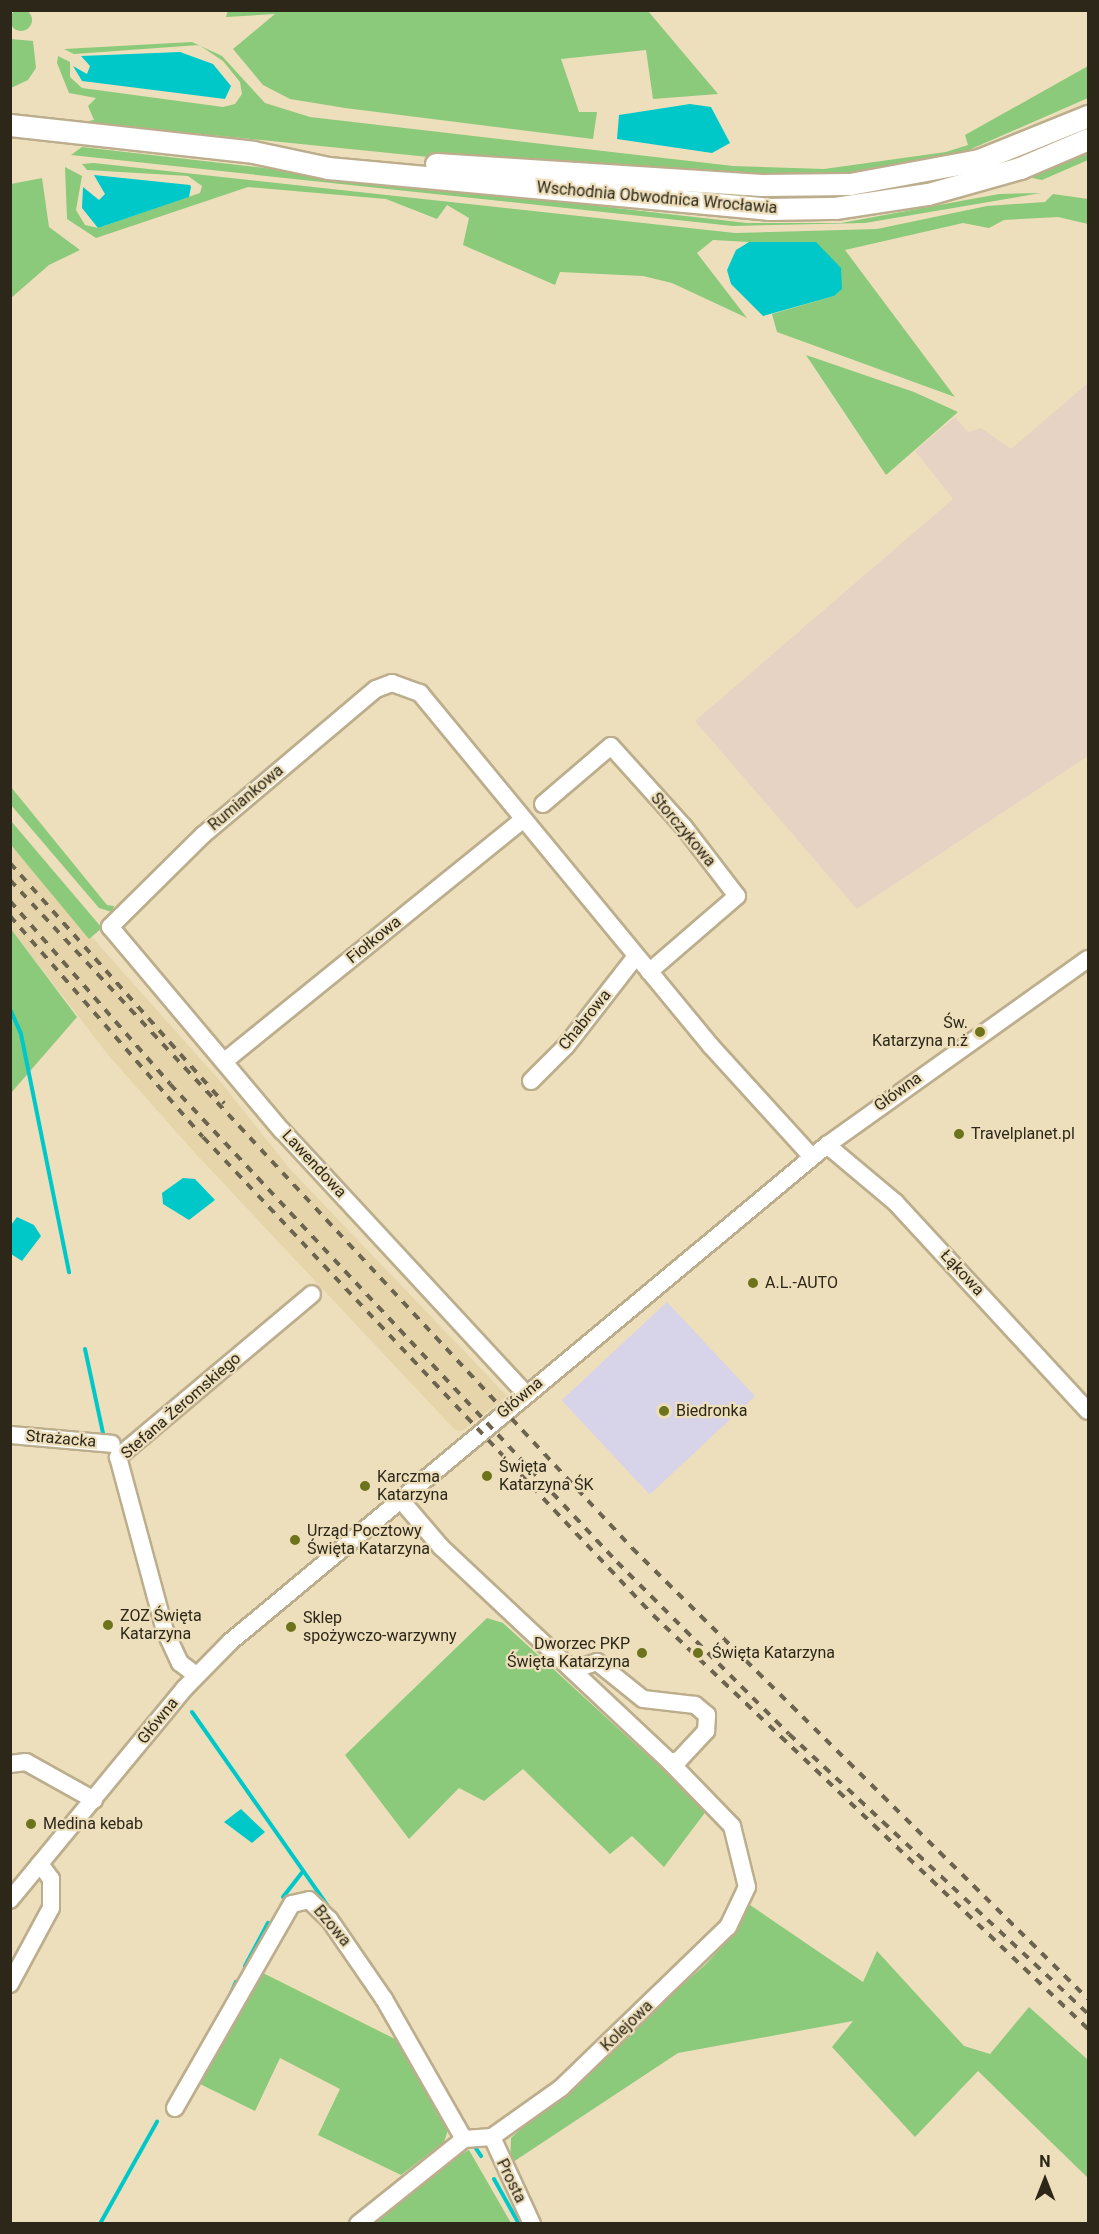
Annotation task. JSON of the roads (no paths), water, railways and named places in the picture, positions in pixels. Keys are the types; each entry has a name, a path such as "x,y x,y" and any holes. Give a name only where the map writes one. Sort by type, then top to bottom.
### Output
{"main road":[{"name":"Wschodnia Obwodnica Wrocławia","path":"10,124 253,152 828,186 895,179 979,160 1089,116"},
{"name":"Wschodnia Obwodnica Wrocławia","path":"253,152 328,168 676,203 811,209 885,202 969,185 1089,140"}],"street":[{"name":"Rumiankowa","path":"110,927 203,835 376,689 392,682 420,693 522,820"},
{"name":"Storczykowa","path":"543,804 611,746 684,827 737,896 649,972"},
{"path":"522,820 649,972 812,1157"},
{"name":"Fiołkowa","path":"226,1060 522,820"},
{"name":"Lawendowa","path":"110,927 226,1060 282,1131 525,1393"},
{"name":"Chabrowa","path":"531,1082 566,1046 636,956"},
{"name":"Główna","path":"10,1900 196,1675 525,1393 812,1157 1089,959"},
{"name":"Łąkowa","path":"827,1145 895,1202 1089,1411"},
{"name":"Stefana Żeromskiego","path":"196,1675 180,1663 165,1631 118,1457 312,1294"},
{"name":"Strażacka","path":"10,1435 112,1444"},
{"name":"Kolejowa","path":"400,1499 441,1547 728,1818 746,1872 741,1905 728,1927 616,2038 561,2088 492,2137"},
{"path":"572,1670 597,1662 644,1699 686,1702 703,1709 706,1731 680,1760 670,1762"},
{"path":"10,1764 26,1762 94,1800"},
{"path":"10,1984 51,1908 51,1879 40,1864"},
{"name":"Bzowa","path":"175,2108 292,1904 309,1900 329,1919 384,1999 464,2139"},
{"path":"358,2223 464,2139 492,2137"},
{"name":"Prosta","path":"492,2137 532,2223"}],"water":[{"path":"180,52 213,64 231,86 225,99 82,81 73,66 87,74 90,66 81,56"},
{"path":"690,104 711,107 730,143 712,153 617,139 619,115"},
{"path":"94,175 190,185 191,187 189,197 98,228 82,208 83,187 99,200 105,194"},
{"path":"749,242 816,242 841,268 842,289 834,296 763,316 731,284 727,270 736,250"},
{"path":"183,1178 195,1179 215,1200 189,1220 163,1204 162,1193"},
{"path":"17,1217 34,1225 41,1236 22,1261 11,1254 11,1225"},
{"path":"241,1809 265,1832 252,1843 224,1822"}],"waterway":[{"path":"10,1009 21,1034 69,1272"},
{"path":"85,1349 103,1433"},
{"path":"192,1712 332,1912"},
{"path":"283,1897 302,1873"},
{"path":"245,1966 268,1923"},
{"path":"369,1962 406,2022"},
{"path":"227,2002 236,1982"},
{"path":"184,2075 190,2066"},
{"path":"101,2222 157,2122"},
{"path":"475,2147 481,2156"},
{"path":"494,2179 519,2224"}],"railway":[{"path":"10,863 224,1103"},
{"path":"10,880 632,1548 1088,1999"},
{"path":"10,901 170,1084 617,1562 789,1734 1088,2014"},
{"path":"10,916 203,1137 653,1615 1088,2029"}],"place":[{"name":"Św. Katarzyna n.ż","path":"980,1032"},
{"name":"Travelplanet.pl","path":"959,1134"},
{"name":"A.L.-AUTO","path":"753,1283"},
{"name":"Biedronka","path":"664,1411"},
{"name":"Święta Katarzyna ŚK","path":"487,1476"},
{"name":"Karczma Katarzyna","path":"365,1486"},
{"name":"Urząd Pocztowy Święta Katarzyna","path":"295,1540"},
{"name":"ZOZ Święta Katarzyna","path":"108,1625"},
{"name":"Sklep spożywczo-warzywny","path":"291,1627"},
{"name":"Dworzec PKP Święta Katarzyna","path":"642,1653"},
{"name":"Święta Katarzyna","path":"698,1653"},
{"name":"Medina kebab","path":"31,1824"}]}
